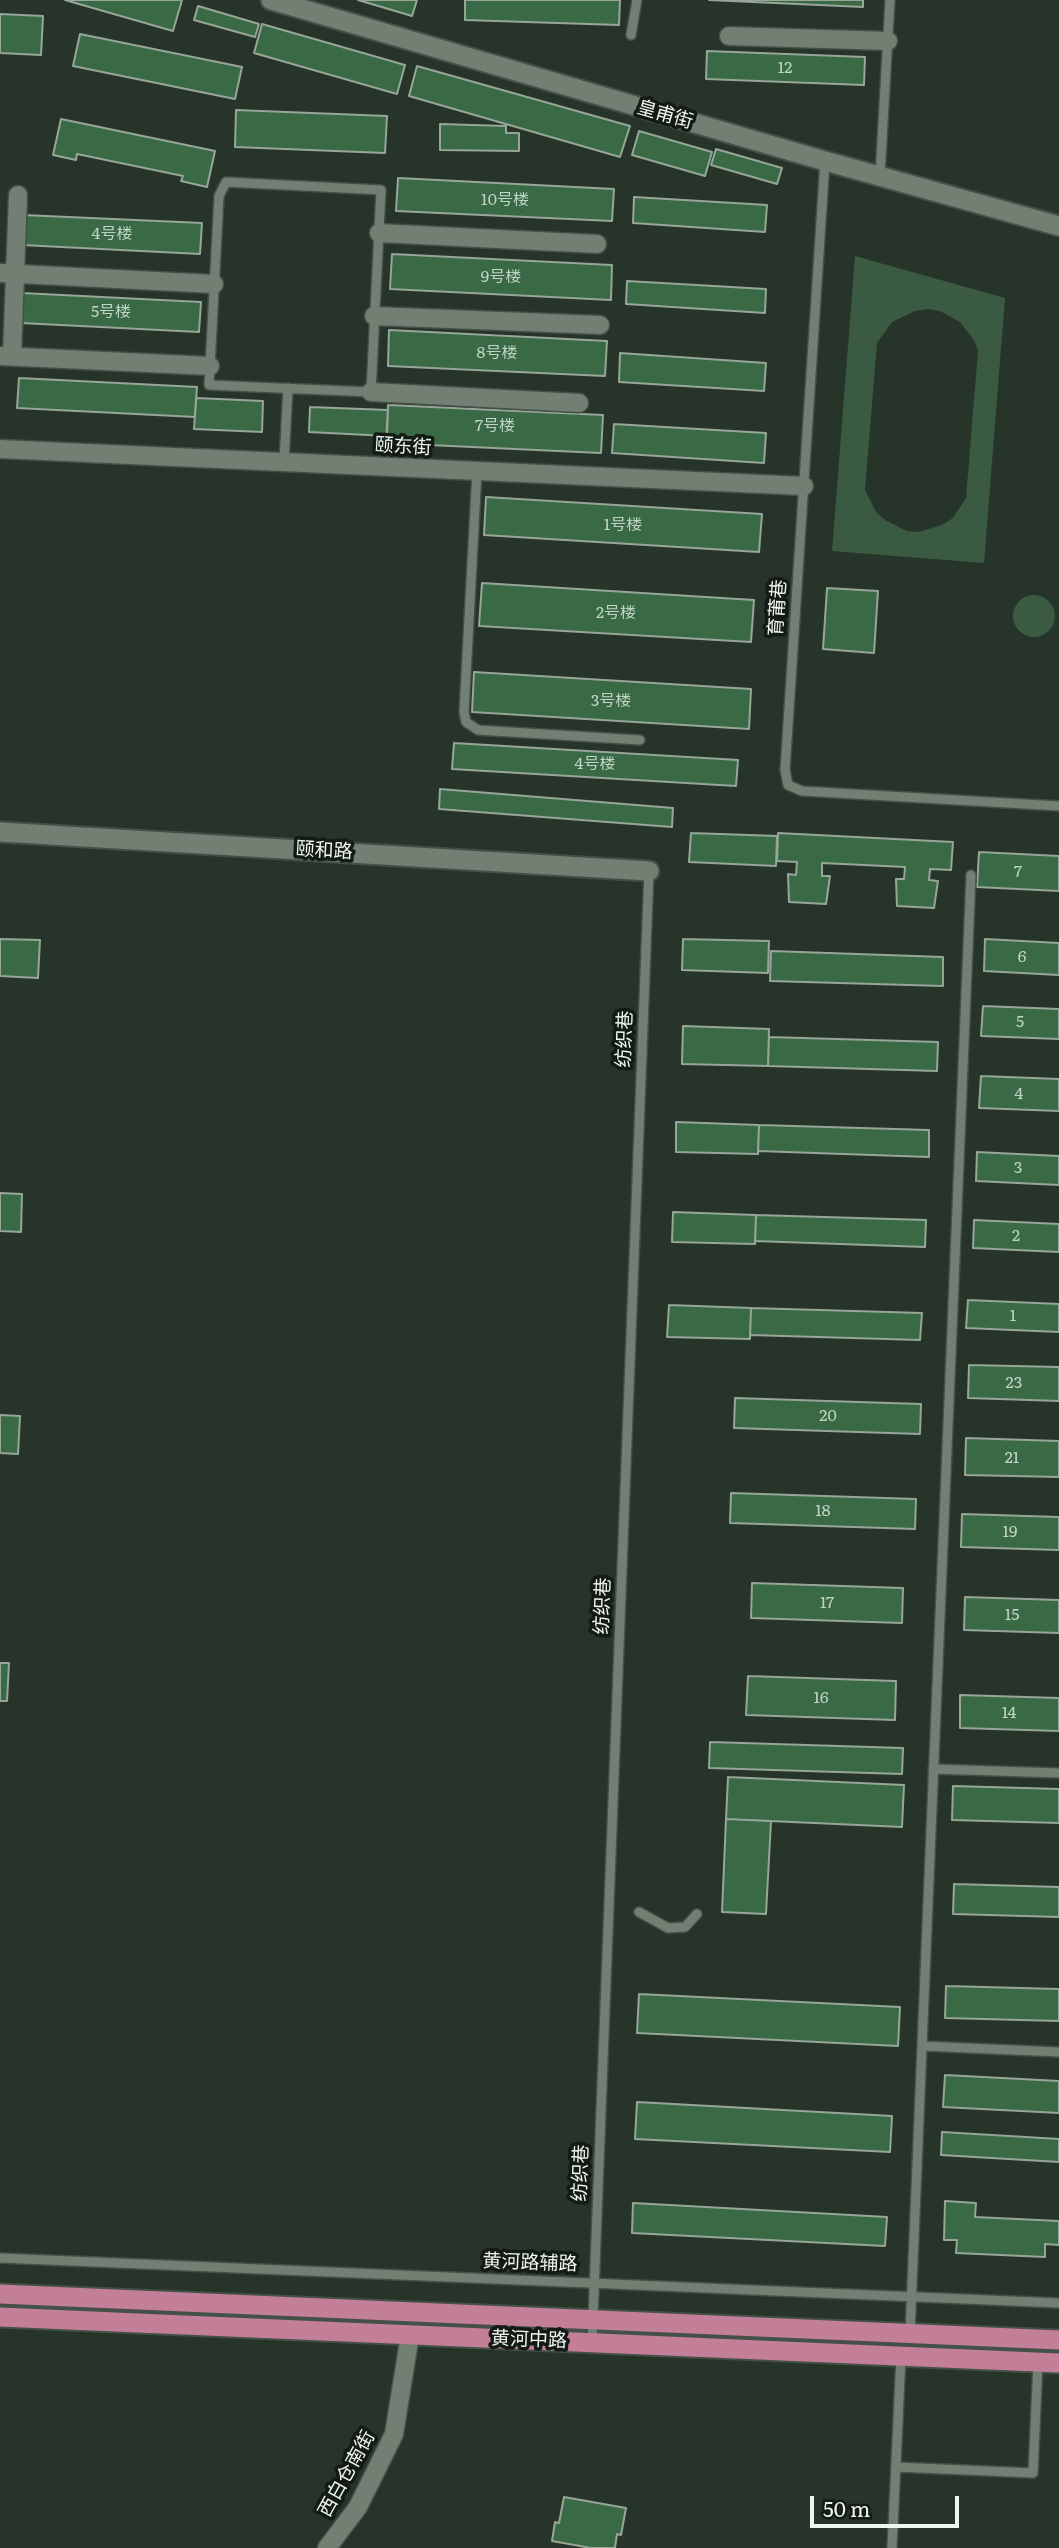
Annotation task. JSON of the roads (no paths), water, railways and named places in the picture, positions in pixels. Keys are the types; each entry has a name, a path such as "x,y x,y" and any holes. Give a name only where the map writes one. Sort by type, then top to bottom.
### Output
{"main road":[{"name":"黄河中路","path":"0,2294 1059,2340"},
{"name":"黄河中路","path":"0,2317 1059,2363"}],"street":[{"name":"皇甫街","path":"271,0 1059,226"},
{"path":"729,36 888,41"},
{"path":"18,195 7,274 6,356 210,366"},
{"path":"379,233 597,244"},
{"path":"7,274 214,284"},
{"path":"374,316 600,326"},
{"path":"371,392 579,402"},
{"name":"颐东街","path":"0,449 804,486"},
{"name":"颐和路","path":"0,832 649,871"},
{"name":"西白仓南街","path":"327,2548 358,2507 394,2434 410,2335"}],"lane":[{"path":"631,35 637,0"},
{"path":"880,176 890,0"},
{"name":"育莆巷","path":"825,161 785,770 788,785 802,791 1059,806"},
{"path":"226,182 381,190 379,233 371,392 209,384 219,195 226,182"},
{"path":"284,462 288,388"},
{"path":"477,471 464,712 466,722 478,730 640,740"},
{"name":"纺织巷","path":"592,2343 649,871"},
{"path":"910,2333 971,874"},
{"path":"933,1769 1059,1773"},
{"path":"639,1912 668,1928 685,1927 697,1914"},
{"path":"922,2046 1059,2052"},
{"name":"黄河路辅路","path":"0,2258 1059,2303"},
{"path":"892,2548 901,2356"},
{"path":"896,2466 1033,2473 1038,2362"}]}
